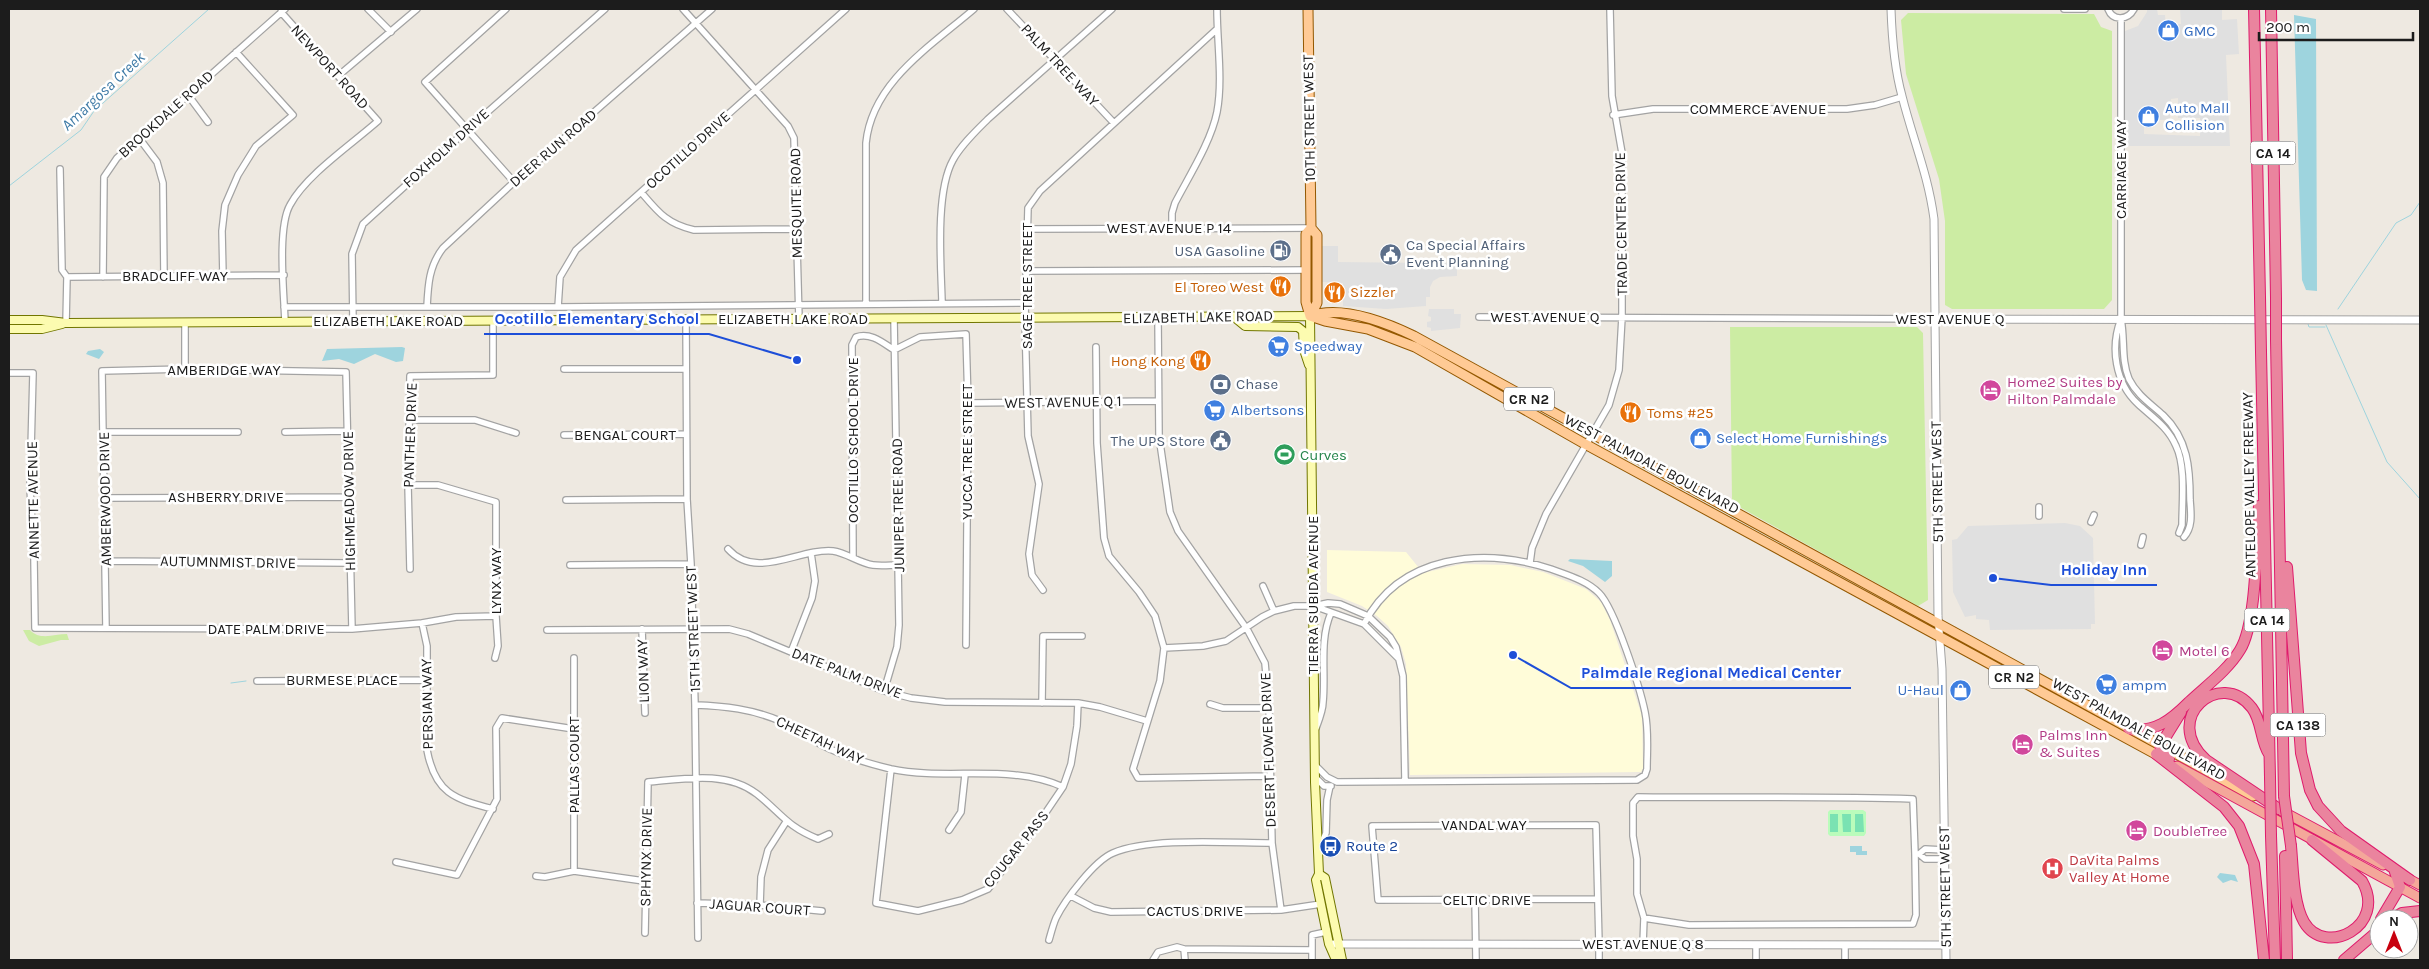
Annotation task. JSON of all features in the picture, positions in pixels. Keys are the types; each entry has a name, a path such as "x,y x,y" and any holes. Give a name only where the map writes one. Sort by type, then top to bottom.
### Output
{"highway":[{"name":"ANTELOPE VALLEY FREEWAY","path":"2254,9 2275,960"},
{"name":"ANTELOPE VALLEY FREEWAY","path":"2271,9 2284,796 2288,846 2287,960"},
{"path":"2130,729 2151,730 2184,707 2230,663 2240,650 2248,632 2259,501 2264,486"},
{"name":"CA 138","path":"2280,540 2286,553 2301,753 2310,790 2318,806 2341,830 2410,880 2420,885"},
{"path":"2270,755 2263,743 2253,708 2236,694 2213,694 2202,699 2190,717 2188,730 2191,742 2196,750 2206,760 2279,809"},
{"path":"2158,750 2184,707"},
{"path":"2158,750 2172,764"},
{"path":"2158,750 2224,807 2239,826 2254,864 2264,960"},
{"name":"WEST PALMDALE BOULEVARD","path":"2172,764 2420,898"},
{"name":"CR N2","path":"2279,809 2410,880"},
{"path":"2288,846 2300,911 2305,923 2314,932 2327,937 2341,936 2358,927 2366,917 2369,898 2367,889 2362,881 2312,840"},
{"path":"2387,909 2400,887 2395,872"},
{"path":"2356,950 2369,935"},
{"path":"2344,960 2369,939"}],"main road":[{"name":"10TH STREET WEST","path":"1308,9 1311,228 1317,235 1317,303 1310,316"},
{"name":"10TH STREET WEST","path":"1310,316 1306,302 1306,234 1311,228"},
{"name":"WEST PALMDALE BOULEVARD","path":"1310,316 1322,312 1357,316 1380,322 1414,336 1593,434 2018,680 2056,700 2111,724 2158,750"},
{"name":"ELIZABETH LAKE ROAD","path":"9,320 42,320 66,324 1310,316"},
{"name":"WEST PALMDALE BOULEVARD","path":"1310,316 1325,321 1368,329 1410,345 1585,444 1938,625 2090,707 2111,724 2130,729 2158,750"},
{"name":"TIERRA SUBIDA AVENUE","path":"1310,316 1314,777 1319,874 1316,880 1326,932 1336,960"},
{"path":"1234,317 1246,326 1298,327 1303,331 1304,350 1312,374"},
{"name":"ELIZABETH LAKE ROAD","path":"9,329 42,329 66,324"},
{"path":"1410,345 1414,336"},
{"path":"2018,680 2028,680 2051,692 2058,690"},
{"path":"2056,700 2064,699 2083,707 2090,707"},
{"name":"CR N2","path":"2158,750 2279,809"},
{"name":"TIERRA SUBIDA AVENUE","path":"1319,874 1325,878 1342,960"}],"street":[{"path":"368,9 391,32"},
{"path":"338,76 417,9"},
{"path":"506,9 425,82 514,182"},
{"name":"FOXHOLM DRIVE","path":"353,321 352,254 363,224 605,9"},
{"name":"MESQUITE ROAD","path":"683,9 788,126 794,138 799,319"},
{"name":"DEER RUN ROAD","path":"427,307 429,277 434,259 443,248 514,182 712,9"},
{"name":"OCOTILLO DRIVE","path":"558,307 560,277 576,250 755,88 846,9"},
{"path":"866,304 866,143 872,117 880,100 898,75 974,9"},
{"name":"PALM TREE WAY","path":"1007,9 1113,122"},
{"path":"942,302 940,230 944,189 952,161 970,137 988,119 1112,9"},
{"path":"1172,228 1172,214 1175,203 1213,126 1217,112 1219,96 1217,9"},
{"name":"TRADE CENTER DRIVE","path":"1530,563 1532,548 1546,514 1609,405 1616,384 1622,344 1622,153 1613,115 1610,9"},
{"name":"5TH STREET WEST","path":"1891,9 1892,51 1902,97 1930,192 1934,219 1938,625 1940,636 1946,960"},
{"path":"2064,9 2084,9"},
{"path":"2108,9 2114,17 2121,18 2131,14 2134,9"},
{"name":"BROOKDALE ROAD","path":"103,277 104,176 116,158 283,10"},
{"name":"NEWPORT ROAD","path":"283,10 378,121 302,187 289,206 284,233 284,275"},
{"name":"CARRIAGE WAY","path":"2120,319 2121,18"},
{"name":"SAGE TREE STREET","path":"1043,590 1032,575 1029,554 1039,484 1028,436 1025,318 1028,208 1040,191 1113,122 1217,29"},
{"path":"223,276 222,231 225,205 238,175 256,146 293,114 236,52"},
{"path":"188,95 208,122"},
{"name":"COMMERCE AVENUE","path":"1613,115 1653,109 1847,109 1875,105 1902,97"},
{"path":"139,138 157,162 163,183 164,276"},
{"path":"60,169 62,270 67,277 66,324"},
{"path":"641,192 663,217 677,226 694,230 797,229"},
{"name":"WEST AVENUE P 14","path":"1027,229 1311,228"},
{"path":"1026,271 1306,270"},
{"path":"284,275 285,322"},
{"name":"BRADCLIFF WAY","path":"67,277 284,275"},
{"path":"284,307 1026,303"},
{"name":"WEST AVENUE Q","path":"1479,317 2420,320"},
{"name":"JUNIPER TREE ROAD","path":"884,691 897,647 900,565 894,318"},
{"name":"DESERT FLOWER DRIVE","path":"1158,318 1159,436 1168,501 1174,522 1246,629 1265,663 1269,708 1272,843 1281,910"},
{"path":"2120,319 2115,334 2117,365 2126,389 2138,404 2154,412 2164,416 2185,446 2189,469 2191,524 2182,535 2181,470 2178,450 2167,430 2154,412 2130,381 2124,364 2123,332 2120,319"},
{"name":"PANTHER DRIVE","path":"410,569 408,420 410,376 493,375 493,320"},
{"name":"15TH STREET WEST","path":"686,320 687,499 695,706 698,938"},
{"path":"185,323 185,369"},
{"name":"OCOTILLO SCHOOL DRIVE","path":"853,557 852,345 856,337 864,334 873,337 894,350"},
{"name":"YUCCA TREE STREET","path":"894,350 920,337 966,334 968,403 966,645"},
{"path":"1096,347 1096,443 1104,538 1109,556 1140,592 1155,616 1164,648 1160,681 1133,769 1138,778 1270,776"},
{"path":"2117,365 2124,364"},
{"name":"AMBERIDGE WAY","path":"102,371 185,369 346,372"},
{"path":"564,370 686,369"},
{"name":"AMBERWOOD DRIVE","path":"102,371 106,628"},
{"name":"HIGHMEADOW DRIVE","path":"346,372 352,629"},
{"name":"ANNETTE AVENUE","path":"9,373 33,373 30,488 35,628"},
{"name":"WEST AVENUE Q 1","path":"968,403 1158,400"},
{"path":"408,420 475,420 516,433"},
{"path":"285,432 347,431"},
{"path":"104,432 238,432"},
{"name":"BENGAL COURT","path":"564,435 686,434"},
{"path":"2178,450 2185,446"},
{"name":"LYNX WAY","path":"408,485 438,485 496,502 496,616 498,646 495,658"},
{"name":"ASHBERRY DRIVE","path":"104,498 348,497"},
{"path":"566,500 687,499"},
{"path":"2039,507 2039,516"},
{"path":"2182,511 2191,511"},
{"path":"2091,522 2094,515"},
{"path":"2141,544 2143,536"},
{"path":"728,549 737,560 766,564 811,553 832,551 872,565 900,565"},
{"path":"790,652 812,598 815,581 811,553"},
{"path":"1314,765 1327,777 1337,782 1637,780 1645,775 1647,770 1646,713 1609,606 1599,593 1589,585 1572,577 1530,563 1466,558 1444,561 1429,566 1393,588 1368,616 1364,624"},
{"name":"AUTUMNMIST DRIVE","path":"106,561 350,563"},
{"path":"570,565 691,564"},
{"path":"1262,586 1274,611"},
{"path":"1164,648 1218,644 1274,611 1294,606 1314,606 1328,603 1340,604 1368,616 1390,637 1396,647 1403,676 1405,781"},
{"path":"1314,606 1364,624 1398,658"},
{"path":"1314,735 1323,703 1325,640 1327,622 1331,613"},
{"name":"DATE PALM DRIVE","path":"35,628 352,629 422,623 456,617 496,616"},
{"name":"PERSIAN WAY","path":"422,623 426,646 427,750 430,765 448,794 492,809"},
{"name":"LION WAY","path":"642,629 645,712"},
{"name":"DATE PALM DRIVE","path":"547,630 729,629 884,691 911,698 945,702 1078,703 1100,707 1147,721"},
{"path":"1042,703 1043,636 1082,636"},
{"name":"PALLAS COURT","path":"574,658 574,871"},
{"name":"BURMESE PLACE","path":"257,681 427,680"},
{"name":"COUGAR PASS","path":"891,769 876,904 918,911 962,900 988,889 1040,821 1063,787 1071,764 1077,726 1078,703"},
{"path":"1210,704 1223,708 1269,708"},
{"name":"CHEETAH WAY","path":"695,706 728,707 764,715 782,722 821,744 854,759 891,769 923,774 1028,776 1046,779 1063,787"},
{"path":"396,862 457,875 497,799 496,728 502,718 574,729"},
{"path":"949,830 961,812 965,775"},
{"path":"1314,777 1324,786 1330,786 1337,782"},
{"path":"695,778 722,779 740,785 756,793 786,822 801,832 818,838 828,834"},
{"name":"SPHYNX DRIVE","path":"645,933 644,881 648,782 695,778"},
{"path":"1317,853 1326,833 1327,800 1330,786"},
{"path":"1643,944 1644,918 1637,894 1638,859 1633,836 1633,803 1638,797 1747,798 1843,796 1913,799 1917,854 1916,915 1913,924 1689,925 1644,918"},
{"path":"760,905 761,877 768,850 786,822"},
{"name":"VANDAL WAY","path":"1378,900 1372,826 1596,824 1597,899"},
{"path":"1049,940 1056,917 1071,896 1094,867 1111,854 1134,846 1272,843"},
{"path":"1917,854 1925,849 1944,850"},
{"path":"1917,854 1925,859 1944,859"},
{"path":"536,876 545,877 574,871 644,881"},
{"name":"CACTUS DRIVE","path":"1071,896 1094,908 1111,912 1281,910 1321,904"},
{"path":"1597,899 1599,960"},
{"name":"CELTIC DRIVE","path":"1378,900 1597,899"},
{"path":"1475,900 1476,960"},
{"name":"JAGUAR COURT","path":"697,903 760,905 822,911"},
{"path":"1312,960 1312,935 1326,932"},
{"name":"WEST AVENUE Q 8","path":"1329,944 1946,945"},
{"path":"1756,945 1756,960"},
{"path":"1845,945 1845,960"},
{"path":"1153,960 1158,952 1177,947 1184,950 1312,950"},
{"path":"1184,950 1185,960"}],"shaded area":[{"path":"2147,9 2157,9 2158,15 2165,15 2167,39 2171,39 2171,24 2181,24 2180,9 2222,9 2222,20 2237,19 2239,54 2226,55 2230,146 2125,146 2125,31 2138,26","holes":["2178,98 2178,118 2200,118 2200,136 2144,134 2144,112 2149,112 2149,116 2153,117 2154,120 2170,120 2171,99"]},
{"path":"1322,246 1338,246 1338,262 1424,263 1427,266 1432,262 1457,263 1457,276 1440,277 1433,281 1430,287 1430,297 1426,297 1426,306 1386,309 1343,306 1343,283 1322,282"},
{"path":"1429,309 1454,309 1454,314 1461,314 1460,328 1431,331 1431,328 1427,327 1427,322 1431,321 1431,317 1428,316"},
{"path":"2065,523 2080,526 2093,538 2095,624 2091,624 2091,629 1990,630 1989,620 1976,619 1976,615 1965,617 1953,592 1952,540 1957,539 1968,526"},
{"path":"1327,550 1406,552 1423,573 1462,564 1510,565 1543,572 1586,589 1601,602 1610,620 1642,716 1643,768 1641,772 1410,775 1406,664 1401,647 1388,626 1377,616 1362,606 1327,592"}],"green space":[{"path":"1908,13 2094,14 2101,27 2112,31 2112,300 2104,309 1952,309 1945,305 1945,221 1939,179 1906,74 1901,20"},
{"path":"1730,327 1917,327 1923,333 1928,600 1918,606 1732,503"},
{"path":"23,630 30,630 43,636 67,634 69,640 61,640 39,646 29,641"},
{"path":"1830,810 1863,810 1866,812 1866,833 1864,836 1830,836 1828,834 1828,812"},
{"path":"1830,814 1838,814 1838,832 1830,832"},
{"path":"1842,814 1851,814 1851,832 1843,832"},
{"path":"1855,814 1863,814 1864,832 1855,832"}],"water":[{"path":"2294,15 2316,19 2317,291 2306,290 2302,280"},
{"path":"405,348 403,361 396,362 375,354 354,364 339,359 322,361 327,349"},
{"path":"100,349 104,352 99,359 86,354 88,351"},
{"path":"1570,559 1612,561 1612,576 1605,582 1583,566 1568,561"},
{"path":"1850,846 1862,846 1862,851 1867,851 1867,855 1856,855 1856,852 1850,852"},
{"path":"2220,873 2235,875 2238,882 2231,880 2223,883 2217,877"}],"waterway":[{"name":"Amargosa Creek","path":"9,186 81,130 94,111 209,9"},
{"path":"2338,309 2396,223 2411,215 2420,202"},
{"path":"2308,324 2309,327 2325,327"},
{"path":"2326,325 2387,462 2420,499"},
{"path":"231,683 246,681"}],"place":[{"name":"GMC","path":"2168,31"},
{"name":"Auto Mall Collision","path":"2149,117"},
{"name":"USA Gasoline","path":"1281,251"},
{"name":"Ca Special Affairs Event Planning","path":"1390,254"},
{"name":"El Toreo West","path":"1280,287"},
{"name":"Sizzler","path":"1334,292"},
{"name":"Speedway","path":"1278,346"},
{"name":"Ocotillo Elementary School","path":"797,360"},
{"name":"Hong Kong","path":"1201,361"},
{"name":"Chase","path":"1220,384"},
{"name":"Home2 Suites by Hilton Palmdale","path":"1991,391"},
{"name":"Albertsons","path":"1215,410"},
{"name":"Toms #25","path":"1631,413"},
{"name":"Select Home Furnishings","path":"1700,438"},
{"name":"The UPS Store","path":"1221,441"},
{"name":"Curves","path":"1284,455"},
{"name":"Holiday Inn","path":"1993,578"},
{"name":"Motel 6","path":"2163,651"},
{"name":"Palmdale Regional Medical Center","path":"1513,655"},
{"name":"ampm","path":"2106,685"},
{"name":"U-Haul","path":"1960,690"},
{"name":"Palms Inn & Suites","path":"2023,744"},
{"name":"DoubleTree","path":"2137,831"},
{"name":"Route 2","path":"1330,846"},
{"name":"DaVita Palms Valley At Home","path":"2053,869"}]}
